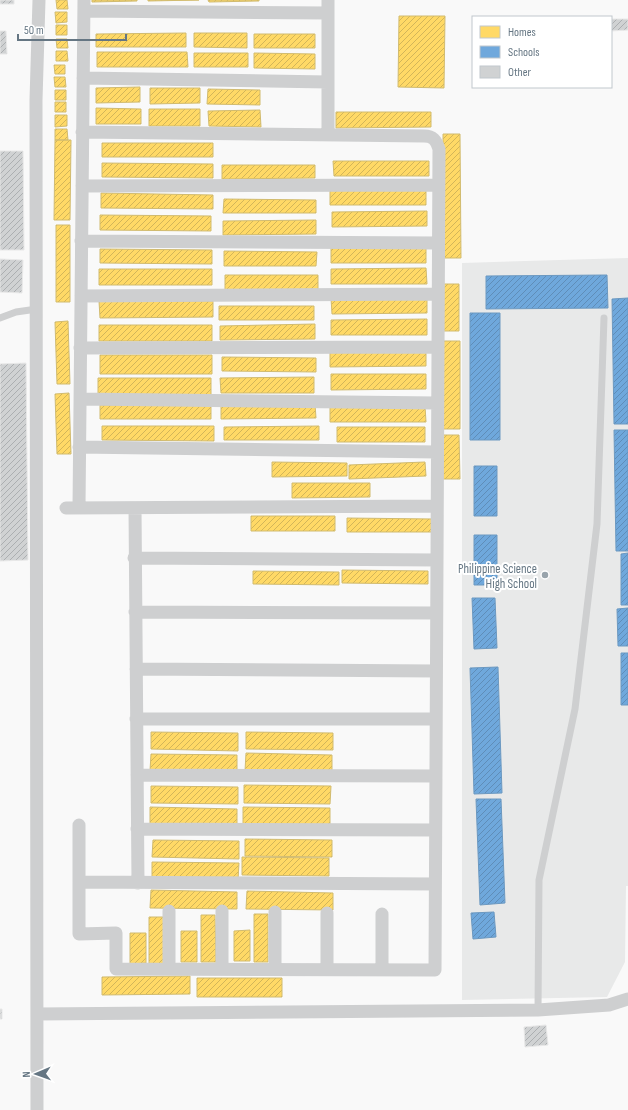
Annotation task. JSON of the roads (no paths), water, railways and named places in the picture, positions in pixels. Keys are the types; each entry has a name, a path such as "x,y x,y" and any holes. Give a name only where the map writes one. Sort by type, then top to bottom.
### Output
{"street":[{"path":"37,1110 36,100 39,0"},
{"path":"328,135 328,6 84,6 79,447 72,508 370,505 437,506"},
{"path":"83,78 328,82"},
{"path":"79,825 79,934 116,934 116,969 435,970 439,149 434,139 430,136 82,132"},
{"path":"82,186 438,185"},
{"path":"82,241 438,243"},
{"path":"81,296 438,294"},
{"path":"80,348 438,347"},
{"path":"80,399 437,403"},
{"path":"79,447 437,452"},
{"path":"135,508 134,558 138,883"},
{"path":"134,558 437,560"},
{"path":"135,612 436,614"},
{"path":"136,669 436,671"},
{"path":"136,719 436,719"},
{"path":"137,775 436,776"},
{"path":"137,829 435,830"},
{"path":"79,882 435,884"},
{"path":"169,969 170,911"},
{"path":"222,911 222,969"},
{"path":"275,912 275,969"},
{"path":"327,913 327,969"},
{"path":"382,914 382,970"},
{"path":"37,1014 538,1010 609,1005 628,999"}],"lane":[{"path":"0,318 16,312 37,309"},
{"path":"538,1010 538,880 575,709 597,524 604,318"}],"place":[{"name":"Philippine Science High School","path":"545,575"}]}
